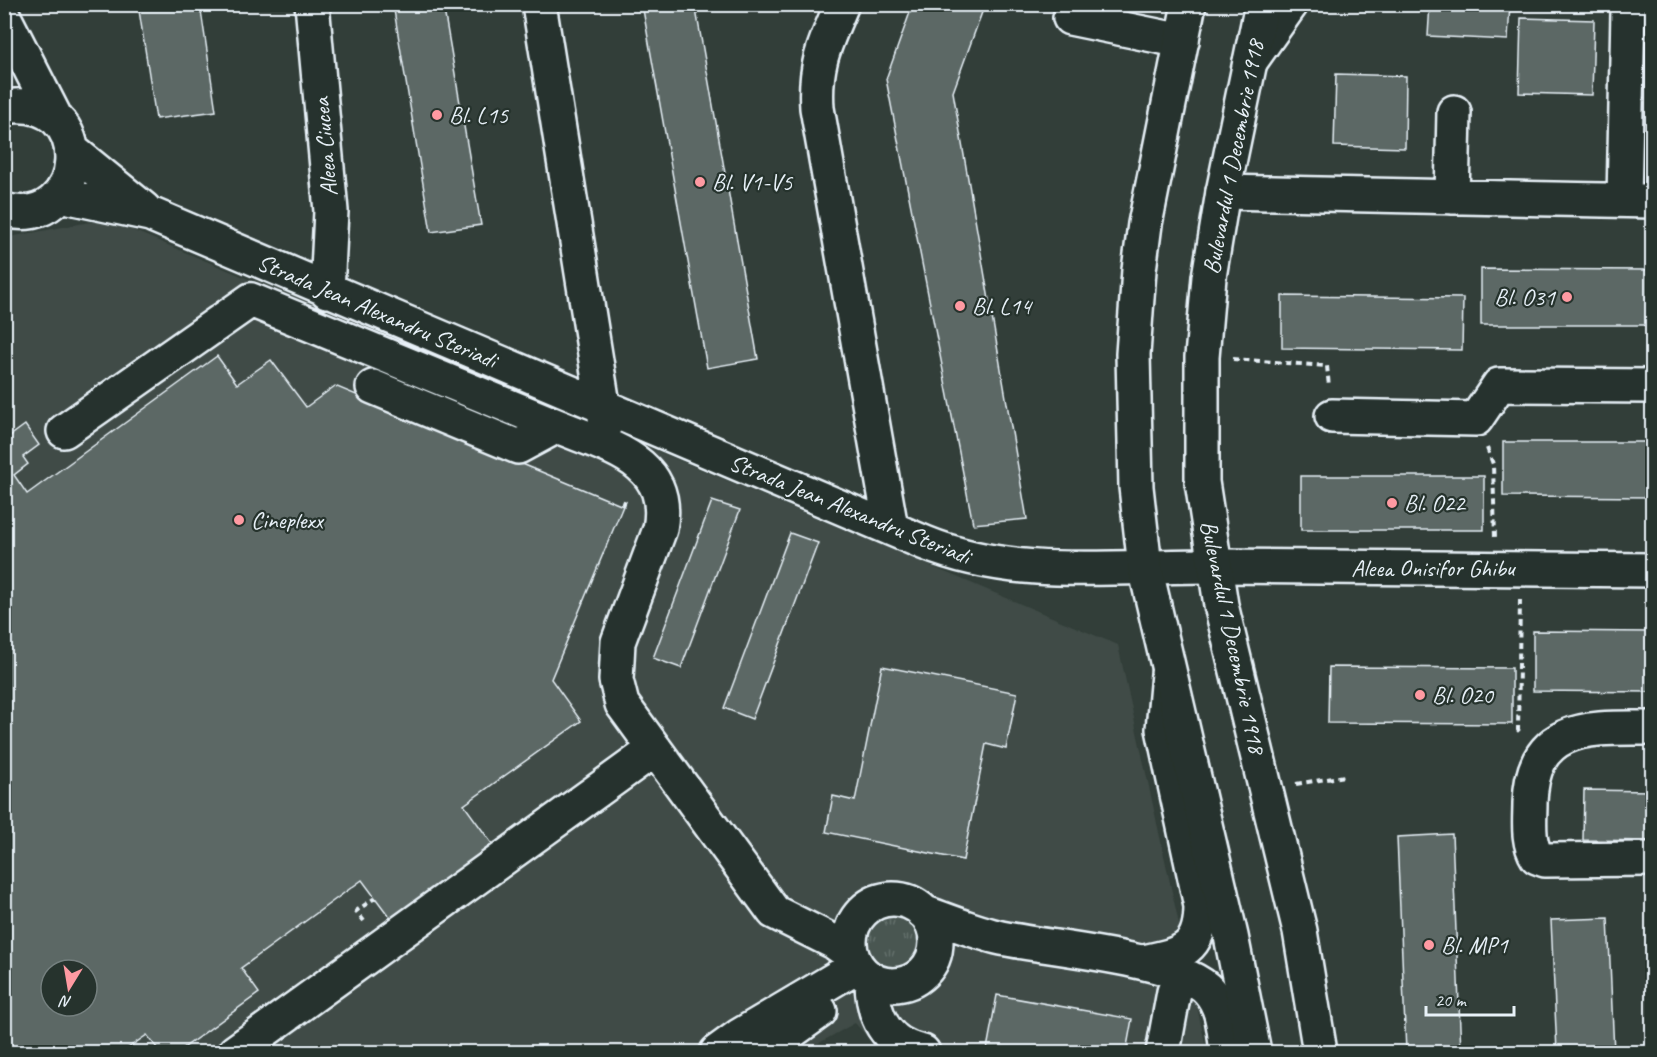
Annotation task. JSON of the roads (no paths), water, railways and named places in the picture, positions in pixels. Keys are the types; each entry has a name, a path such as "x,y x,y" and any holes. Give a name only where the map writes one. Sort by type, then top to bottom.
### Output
{"street":[{"name":"Aleea Ciucea","path":"312,4 331,211 327,291"},
{"path":"539,4 609,447"},
{"path":"842,4 822,53 818,71 818,108 891,528"},
{"path":"1189,4 1145,224 1135,312 1133,421 1136,487 1145,567 1231,936 1254,1053"},
{"name":"Bulevardul 1 Decembrie 1918","path":"1262,4 1223,192 1209,277 1202,357 1202,482 1213,566 1300,931 1320,1053"},
{"path":"1250,62 1291,4"},
{"path":"1223,192 1638,201 1628,11"},
{"path":"4,17 55,117 70,139 74,152 69,182 60,195 39,209 26,213 4,210"},
{"path":"1070,18 1182,41"},
{"path":"4,107 23,105 40,108 55,117"},
{"path":"1452,197 1454,112"},
{"name":"Strada Jean Alexandru Steriadi","path":"74,152 150,214"},
{"name":"Strada Jean Alexandru Steriadi","path":"60,195 150,214 946,552 1006,566 1213,566"},
{"path":"64,431 251,300 637,460 658,486 663,512 660,529 618,642 616,680 622,704 774,912 834,942 862,969 899,985 913,981 924,973 932,961 935,951 934,930 923,912"},
{"path":"1332,416 1476,419 1499,385 1653,386"},
{"path":"373,387 518,447 557,426"},
{"name":"Aleea Onisifor Ghibu","path":"1213,566 1653,570"},
{"path":"1144,962 1178,955 1193,943 1201,923 1202,906 1163,729 1168,666"},
{"path":"1653,728 1594,728 1564,737 1543,756 1532,776 1530,792 1531,847 1537,857 1545,860 1653,859"},
{"path":"235,1053 655,750"},
{"path":"924,1053 912,1050 893,1039 876,1016 862,969 850,944 856,921 871,905 882,901 904,901 923,912 997,937 1144,962 1181,975 1208,989 1217,1002 1227,1053"},
{"path":"774,912 856,921"},
{"path":"932,961 957,948 997,937"},
{"path":"717,1053 739,1036 862,969"},
{"path":"763,1053 862,969"},
{"path":"1163,1053 1174,992 1181,975"}],"place":[{"name":"Bl. L15","path":"437,115"},
{"name":"Bl. V1-V5","path":"700,182"},
{"name":"Bl. O31","path":"1567,297"},
{"name":"Bl. L14","path":"960,306"},
{"name":"Bl. O22","path":"1392,503"},
{"name":"Cineplexx","path":"239,520"},
{"name":"Bl. O20","path":"1420,695"},
{"name":"Bl. MP1","path":"1429,945"}]}
